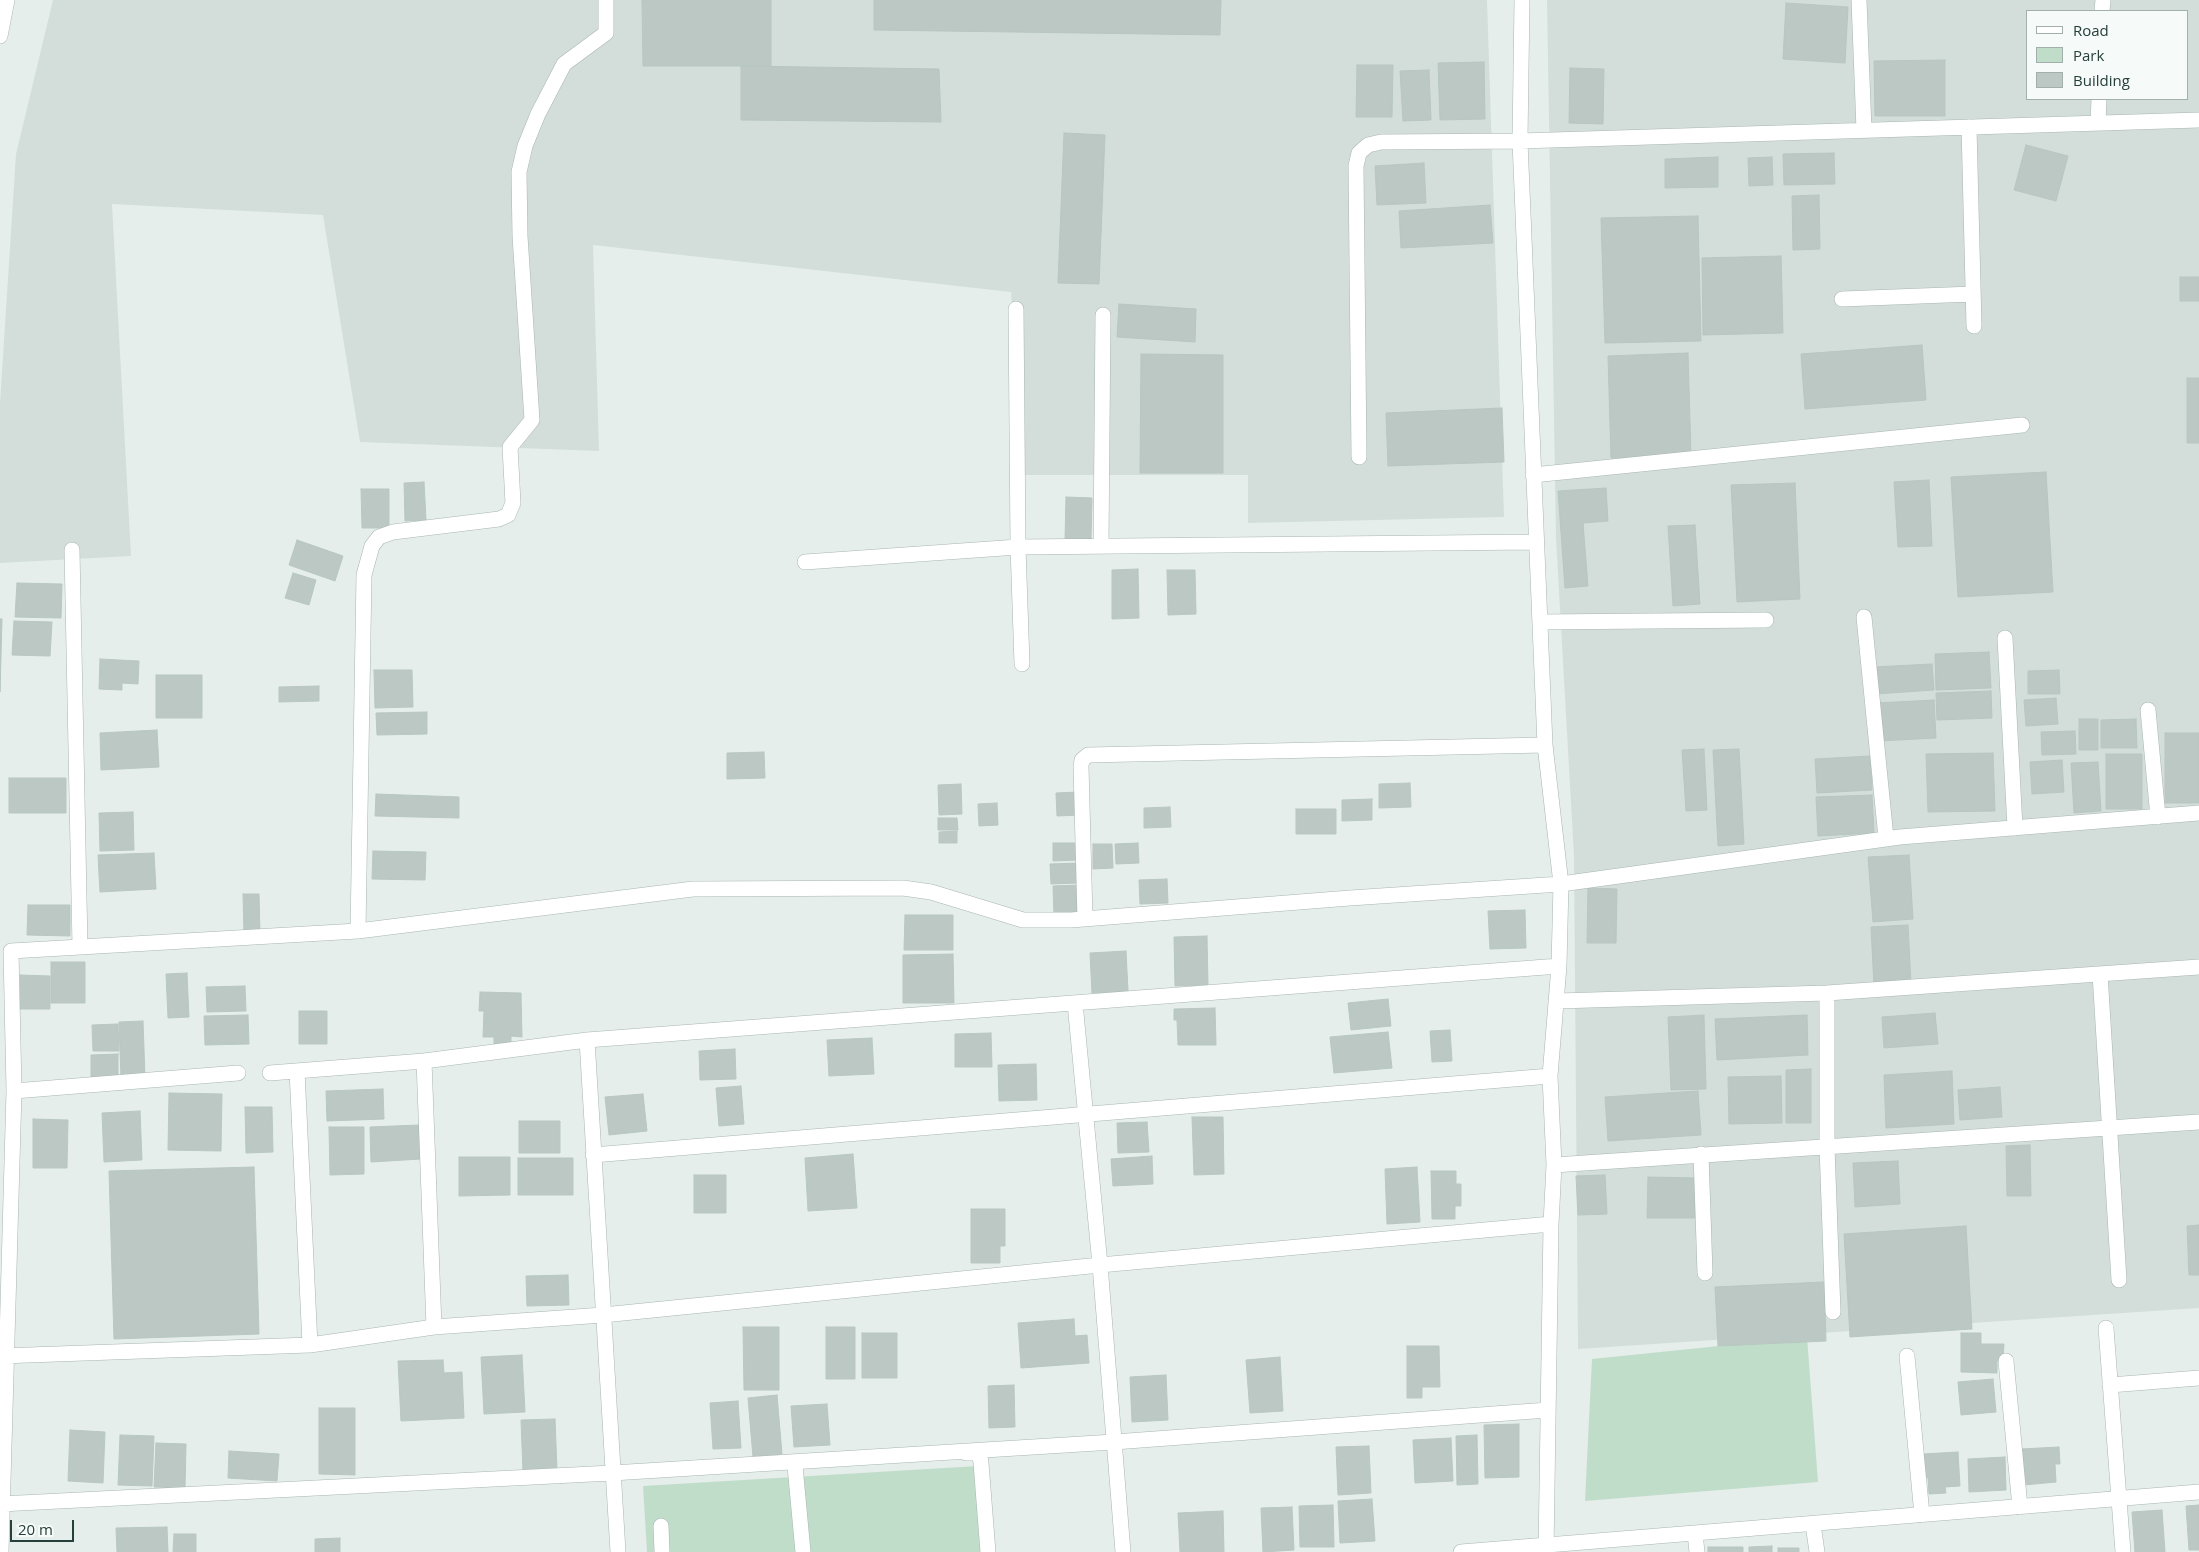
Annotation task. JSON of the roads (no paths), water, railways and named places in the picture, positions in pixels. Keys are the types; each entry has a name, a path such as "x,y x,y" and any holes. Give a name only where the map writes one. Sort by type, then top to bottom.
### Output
{"street":[{"path":"0,36 7,0"},
{"path":"358,931 364,575 372,546 379,537 393,532 499,519 508,515 514,503 510,447 532,420 520,236 519,172 525,146 538,114 564,64 606,33 606,0"},
{"path":"1522,0 1520,141 1533,475 1545,746 1561,884 1559,966 1550,1076 1554,1165 1551,1224 1546,1549"},
{"path":"1859,0 1864,130"},
{"path":"2098,123 2099,100"},
{"path":"1359,457 1356,166 1359,153 1368,145 1382,142 1520,141 2199,120"},
{"path":"1969,127 1974,326"},
{"path":"1842,299 1974,294"},
{"path":"1016,309 1018,547 1022,664"},
{"path":"1101,546 1103,315"},
{"path":"1533,475 2022,425"},
{"path":"805,562 1018,547 1536,542"},
{"path":"72,550 80,947"},
{"path":"1864,616 1886,838"},
{"path":"1540,622 1766,620"},
{"path":"2005,638 2015,828"},
{"path":"2148,710 2158,817"},
{"path":"1085,919 1081,766 1082,760 1088,755 1545,746"},
{"path":"1,1552 3,1356 14,1091 10,951 358,931 693,889 903,888 931,892 1023,920 1085,919 1350,898 1561,884 1886,838 2199,813"},
{"path":"270,1074 424,1061 587,1040 1559,966"},
{"path":"1556,1000 1827,993 2199,967"},
{"path":"2100,974 2118,1280"},
{"path":"1827,993 1827,1147 1832,1312"},
{"path":"1075,1003 1087,1115 1123,1552"},
{"path":"587,1040 618,1552"},
{"path":"424,1061 434,1327"},
{"path":"297,1071 310,1345"},
{"path":"14,1091 238,1074"},
{"path":"593,1155 1550,1076"},
{"path":"1554,1165 2199,1122"},
{"path":"1701,1154 1705,1273"},
{"path":"3,1356 310,1345 434,1327 603,1315 1100,1265 1551,1224"},
{"path":"2106,1328 2122,1552"},
{"path":"1907,1356 1922,1515"},
{"path":"2006,1361 2020,1507"},
{"path":"2110,1384 2199,1378"},
{"path":"1,1504 612,1473 1114,1442 1548,1410"},
{"path":"670,1476 976,1453 980,1456 982,1463 988,1552"},
{"path":"795,1466 803,1552"},
{"path":"1462,1552 1546,1549 1695,1533 2199,1492"},
{"path":"1813,1524 1817,1552"},
{"path":"661,1526 662,1552"},
{"path":"1695,1533 1697,1552"}]}
